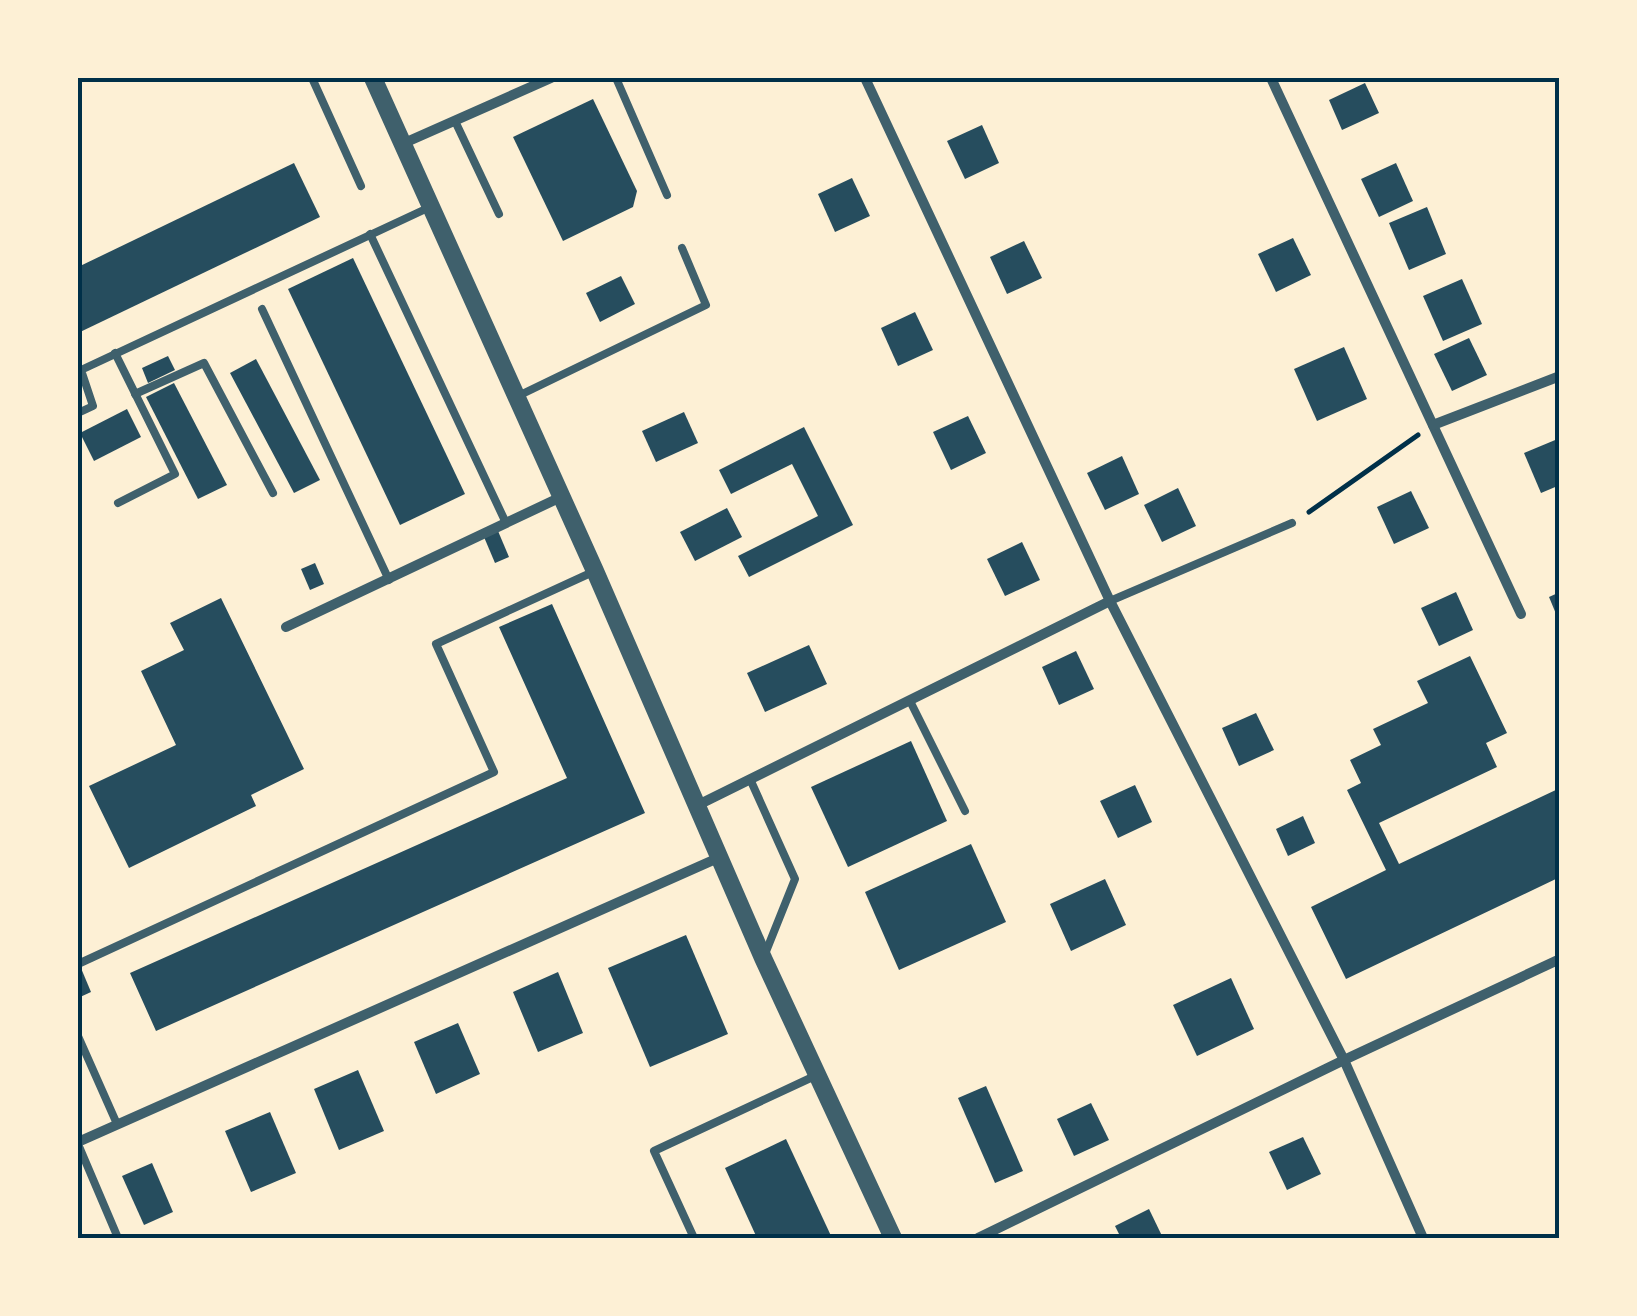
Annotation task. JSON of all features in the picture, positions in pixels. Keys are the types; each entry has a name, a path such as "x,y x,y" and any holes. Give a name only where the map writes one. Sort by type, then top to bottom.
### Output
{"street":[{"path":"373,78 595,572 718,858 893,1238"},
{"path":"402,144 551,78"},
{"path":"865,78 1110,602 1344,1060 1423,1238"},
{"path":"1272,78 1521,614"},
{"path":"1433,425 1560,376"},
{"path":"286,627 561,497"},
{"path":"696,806 1110,602"},
{"path":"78,1143 718,858"},
{"path":"978,1238 1560,960"}],"lane":[{"path":"312,78 362,186"},
{"path":"616,78 667,194"},
{"path":"455,120 498,214"},
{"path":"78,414 93,406 81,370 430,207"},
{"path":"370,234 506,523"},
{"path":"516,397 706,305 682,248"},
{"path":"262,308 389,580"},
{"path":"115,354 176,474 118,503"},
{"path":"135,394 204,363 273,493"},
{"path":"1110,602 1292,524"},
{"path":"78,964 494,772 436,644 595,572"},
{"path":"910,701 965,812"},
{"path":"750,779 795,878 763,958"},
{"path":"78,1036 116,1124"},
{"path":"694,1238 654,1151 817,1075"},
{"path":"78,1143 118,1238"}],"path":[{"path":"1292,524 1433,425"}],"building":[{"path":"1365,83 1379,113 1342,130 1329,100"},
{"path":"593,99 637,191 633,207 563,241 513,137"},
{"path":"982,125 999,163 965,179 947,141"},
{"path":"294,163 320,217 78,333 78,267"},
{"path":"1396,163 1413,201 1379,217 1361,179"},
{"path":"852,178 870,216 835,232 818,194"},
{"path":"1427,207 1446,254 1409,270 1389,223"},
{"path":"1293,238 1311,275 1276,292 1258,254"},
{"path":"1024,241 1042,278 1007,294 990,257"},
{"path":"353,258 465,494 400,525 288,289"},
{"path":"621,276 635,304 600,322 586,293"},
{"path":"1462,279 1482,324 1443,341 1423,296"},
{"path":"915,312 933,350 898,366 881,328"},
{"path":"1469,338 1487,375 1452,391 1434,354"},
{"path":"1344,347 1367,399 1317,421 1294,369"},
{"path":"168,356 175,370 148,383 142,368"},
{"path":"256,359 320,480 294,493 230,373"},
{"path":"174,383 227,485 198,499 146,397"},
{"path":"127,409 141,437 94,461 80,433"},
{"path":"684,412 698,443 656,462 642,431"},
{"path":"968,416 986,453 951,470 933,432"},
{"path":"804,427 853,525 749,577 738,556 818,516 792,464 731,494 719,470"},
{"path":"1560,438 1560,485 1541,493 1524,453"},
{"path":"1122,456 1139,494 1105,510 1087,473"},
{"path":"1178,488 1196,526 1162,542 1144,505"},
{"path":"1411,491 1429,528 1394,544 1377,507"},
{"path":"727,508 742,537 695,561 680,532"},
{"path":"498,531 509,557 495,563 484,537"},
{"path":"1022,542 1040,580 1005,596 987,559"},
{"path":"315,563 324,584 310,590 301,569"},
{"path":"1456,592 1473,630 1439,646 1421,608"},
{"path":"1560,592 1560,621 1559,621 1549,597"},
{"path":"221,598 304,769 251,795 256,806 129,868 89,786 176,745 141,671 184,650 170,623"},
{"path":"552,604 645,813 156,1031 130,973 567,778 499,627"},
{"path":"809,645 827,684 765,712 747,673"},
{"path":"1076,651 1094,689 1059,705 1042,667"},
{"path":"1470,656 1507,733 1486,743 1497,767 1379,823 1399,864 1560,788 1560,877 1346,979 1311,907 1386,870 1347,790 1361,783 1350,760 1381,745 1373,729 1428,703 1417,681"},
{"path":"1256,713 1274,750 1239,766 1222,728"},
{"path":"911,741 947,821 848,867 811,787"},
{"path":"1135,785 1152,822 1118,838 1100,801"},
{"path":"1303,816 1315,843 1288,856 1276,829"},
{"path":"971,844 1006,922 899,970 865,892"},
{"path":"1105,879 1126,925 1071,951 1050,904"},
{"path":"686,935 728,1034 650,1067 608,968"},
{"path":"78,961 91,992 78,998"},
{"path":"558,972 583,1033 538,1052 513,992"},
{"path":"1231,978 1254,1029 1197,1056 1173,1005"},
{"path":"458,1023 480,1074 436,1094 414,1042"},
{"path":"358,1070 384,1131 339,1150 314,1089"},
{"path":"986,1086 1023,1171 995,1183 958,1098"},
{"path":"1091,1103 1109,1140 1074,1156 1057,1119"},
{"path":"270,1112 296,1173 251,1192 225,1131"},
{"path":"1303,1137 1321,1174 1287,1190 1269,1152"},
{"path":"786,1139 832,1238 757,1238 725,1168"},
{"path":"152,1163 173,1212 144,1225 122,1176"},
{"path":"1149,1209 1163,1238 1121,1238 1115,1226"}]}
